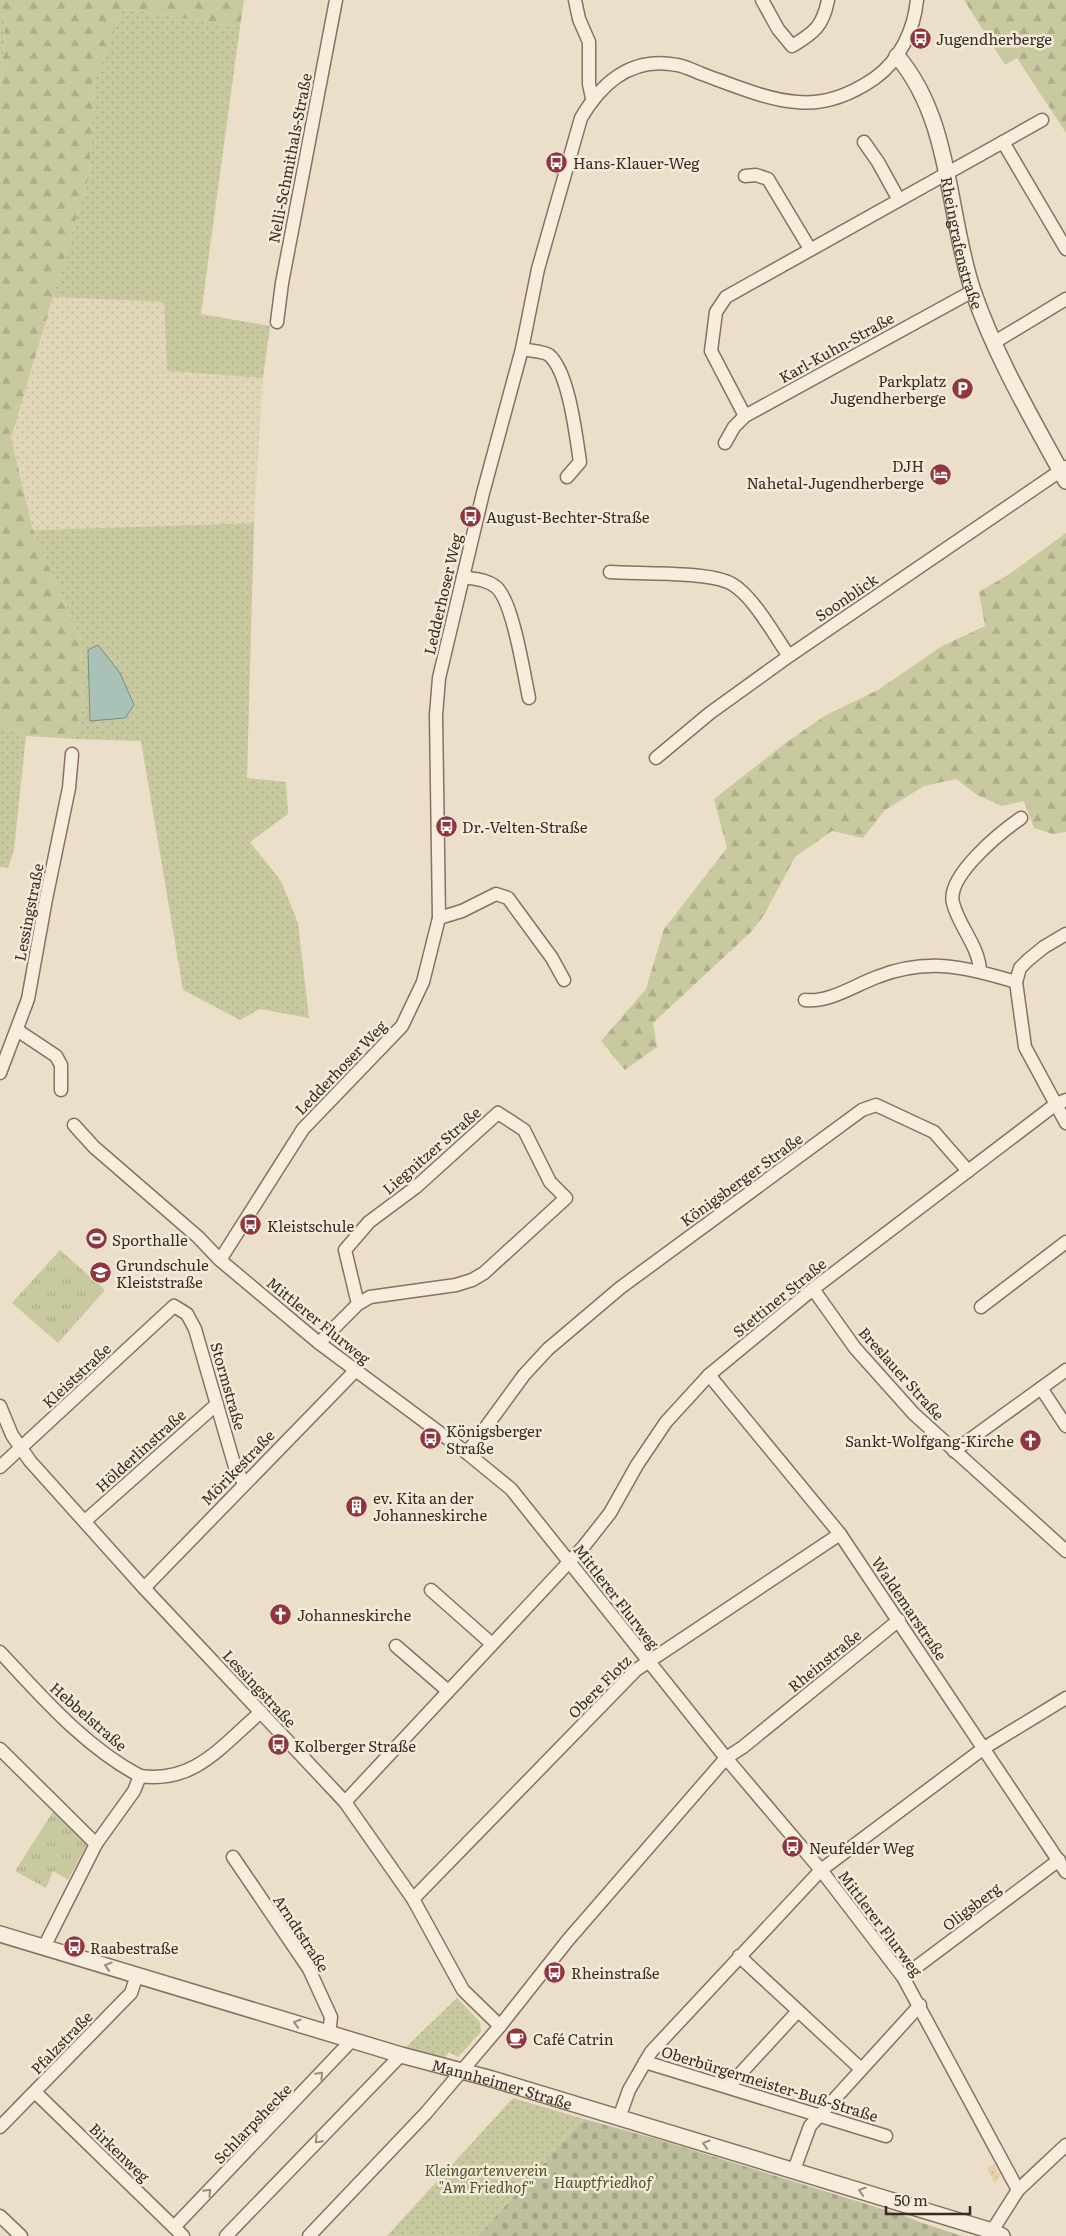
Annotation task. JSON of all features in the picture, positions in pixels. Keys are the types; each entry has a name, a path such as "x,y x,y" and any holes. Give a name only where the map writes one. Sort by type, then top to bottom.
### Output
{"street":[{"name":"Nelli-Schmithals-Straße","path":"277,322 282,282 336,0"},
{"path":"575,0 579,18 589,42 589,84 592,98"},
{"path":"762,0 778,29 792,46 812,34 825,16 828,0"},
{"path":"897,56 909,33 918,0"},
{"name":"Ledderhoser Weg","path":"220,1260 303,1129 402,1026 423,982 439,918 436,715 439,678 462,577 508,395 522,349 538,269 566,165 581,118 592,98 613,77 633,68 663,64 677,65 751,91 797,102 830,101 861,88 880,74 897,56"},
{"name":"Rheingrafenstraße","path":"897,56 910,72 928,105 936,127 959,240 973,291 993,343 1064,473"},
{"path":"745,416 711,351 716,312 726,297 1042,120"},
{"path":"864,142 878,162 899,200"},
{"path":"1003,142 1066,249"},
{"path":"745,176 756,175 768,179 810,250"},
{"name":"Karl-Kuhn-Straße","path":"725,444 734,427 745,416 973,291"},
{"path":"993,343 1066,299"},
{"path":"522,349 546,354 557,363 573,415 580,462 567,477"},
{"name":"Soonblick","path":"656,758 710,713 789,656 1064,473"},
{"path":"610,572 683,575 712,578 732,584 746,596 789,656"},
{"path":"462,577 488,582 497,588 504,598 518,646 529,698"},
{"name":"Lessingstraße","path":"0,1073 28,999 46,898 69,788 72,754"},
{"path":"980,971 978,958 953,903 953,893 960,876 988,844 1021,818"},
{"path":"439,918 462,911 496,894 508,898 552,958 564,980"},
{"path":"1066,934 1044,947 1028,960 1020,968 1016,982 1025,1047 1061,1102 1066,1124"},
{"path":"805,1000 820,1000 878,976 920,966 956,966 1016,982"},
{"path":"17,1030 56,1056 61,1065 61,1090"},
{"name":"Stettiner Straße","path":"569,1560 610,1513 637,1465 666,1422 709,1375 813,1289 1061,1102"},
{"name":"Königsberger Straße","path":"467,1453 524,1374 548,1349 620,1288 862,1110 876,1105 934,1132 968,1171"},
{"name":"Liegnitzer Straße","path":"498,1113 524,1130 550,1182 566,1198 484,1273 472,1280 456,1285 370,1297 358,1304 345,1250 369,1222 416,1187 498,1113"},
{"name":"Mittlerer Flurweg","path":"74,1125 94,1147 198,1237 220,1260 319,1343 467,1453 511,1489 726,1758 822,1870 903,1977 920,2005 1018,2190"},
{"path":"981,1307 1066,1242"},
{"name":"Breslauer Straße","path":"813,1289 862,1355 914,1414 1066,1551"},
{"path":"319,1343 358,1304"},
{"name":"Stormstraße","path":"174,1306 187,1314 195,1329 235,1466 244,1483"},
{"name":"Kleiststraße","path":"0,1467 174,1306"},
{"path":"954,1451 1066,1370"},
{"name":"Mörikestraße","path":"144,1588 244,1483 355,1371"},
{"name":"Waldemarstraße","path":"709,1375 840,1534 1066,1872"},
{"path":"1041,1388 1066,1426"},
{"name":"Hölderlinstraße","path":"85,1521 217,1404"},
{"name":"Lessingstraße","path":"0,1406 20,1450 144,1588 345,1802 413,1899 463,1990 500,2026"},
{"name":"Obere Flotz","path":"413,1899 636,1670 840,1534"},
{"path":"345,1802 569,1560"},
{"path":"431,1590 492,1644"},
{"name":"Rheinstraße","path":"309,2236 426,2113 500,2026 568,1940 726,1758 743,1747 899,1620"},
{"path":"396,1646 448,1691"},
{"name":"Hebbelstraße","path":"0,1652 58,1714 121,1766 140,1776"},
{"path":"619,2118 629,2090 651,2052 739,1956 822,1870 984,1748 1066,1698"},
{"path":"44,1947 96,1844 134,1791 140,1776 155,1778 178,1775 196,1768 261,1712"},
{"path":"0,1749 96,1844"},
{"name":"Arndtstraße","path":"233,1857 309,1969 330,2017 329,2033"},
{"name":"Oligsberg","path":"903,1977 1058,1860"},
{"name":"Mannheimer Straße","path":"0,1934 794,2170 997,2233"},
{"path":"739,1956 860,2069"},
{"name":"Pfalzstraße","path":"0,2127 130,1993 137,1975"},
{"path":"794,2170 810,2126 920,2005"},
{"path":"728,2087 798,2010"},
{"name":"Schlarpshecke","path":"179,2232 352,2040"},
{"path":"226,2236 402,2055"},
{"name":"Oberbürgermeister-Buß-Straße","path":"645,2062 886,2136"},
{"name":"Birkenweg","path":"35,2092 179,2232"},
{"path":"997,2233 1018,2190 1066,2145"},
{"path":"0,2216 22,2236"}],"shaded area":[{"path":"53,297 164,302 167,371 263,378 254,523 33,530 11,438"},
{"path":"98,645 120,673 134,705 125,718 90,721 88,650"}],"green space":[{"path":"0,0 244,0 240,27 123,9 94,83 89,176 11,438 33,530 81,641 83,703 75,739 26,736 0,725 0,89 6,18 0,16"},
{"path":"964,0 1066,0 1066,133 1017,58 1005,65"},
{"path":"123,9 240,27 201,314 270,326 263,378 167,371 164,302 53,297 89,176 94,83"},
{"path":"0,16 6,18 0,89"},
{"path":"254,523 247,778 286,782 288,814 250,842 281,881 298,923 309,1018 260,1009 240,1020 183,990 141,741 75,739 83,703 81,641 33,530"},
{"path":"1066,533 1066,832 1053,834 1034,828 1024,801 1002,806 977,795 956,779 924,786 885,810 863,838 832,831 795,857 764,915 751,932 653,1023 657,1047 625,1070 601,1041 646,989 664,929 727,848 714,799 788,741 826,715 878,690 942,646 985,626 979,592 1011,573"},
{"path":"0,725 26,736 14,850 8,868 0,867"},
{"path":"60,1250 105,1290 58,1343 12,1303"},
{"path":"56,1807 89,1841 68,1880 53,1871 46,1888 15,1871"},
{"path":"457,1998 480,2022 481,2032 458,2057 449,2052 445,2058 406,2047"},
{"name":"Kleingartenverein \"Am Friedhof\"","path":"513,2098 584,2119 478,2236 387,2236"},
{"name":"Hauptfriedhof","path":"584,2119 660,2140 905,2216 962,2236 478,2236"}],"sand":[{"path":"994,2164 1000,2175 995,2184 987,2169"}],"place":[{"name":"Jugendherberge","path":"920,38"},
{"name":"Hans-Klauer-Weg","path":"557,162"},
{"name":"Parkplatz Jugendherberge","path":"962,389"},
{"name":"DJH Nahetal-Jugendherberge","path":"940,474"},
{"name":"August-Bechter-Straße","path":"470,516"},
{"name":"Dr.-Velten-Straße","path":"446,826"},
{"name":"Kleistschule","path":"251,1225"},
{"name":"Sporthalle","path":"96,1239"},
{"name":"Grundschule Kleiststraße","path":"100,1273"},
{"name":"Königsberger Straße","path":"430,1439"},
{"name":"Sankt-Wolfgang-Kirche","path":"1030,1440"},
{"name":"ev. Kita an der Johanneskirche","path":"357,1506"},
{"name":"Johanneskirche","path":"281,1614"},
{"name":"Kolberger Straße","path":"278,1745"},
{"name":"Neufelder Weg","path":"793,1847"},
{"name":"Raabestraße","path":"74,1947"},
{"name":"Rheinstraße","path":"555,1972"},
{"name":"Café Catrin","path":"517,2038"}]}
